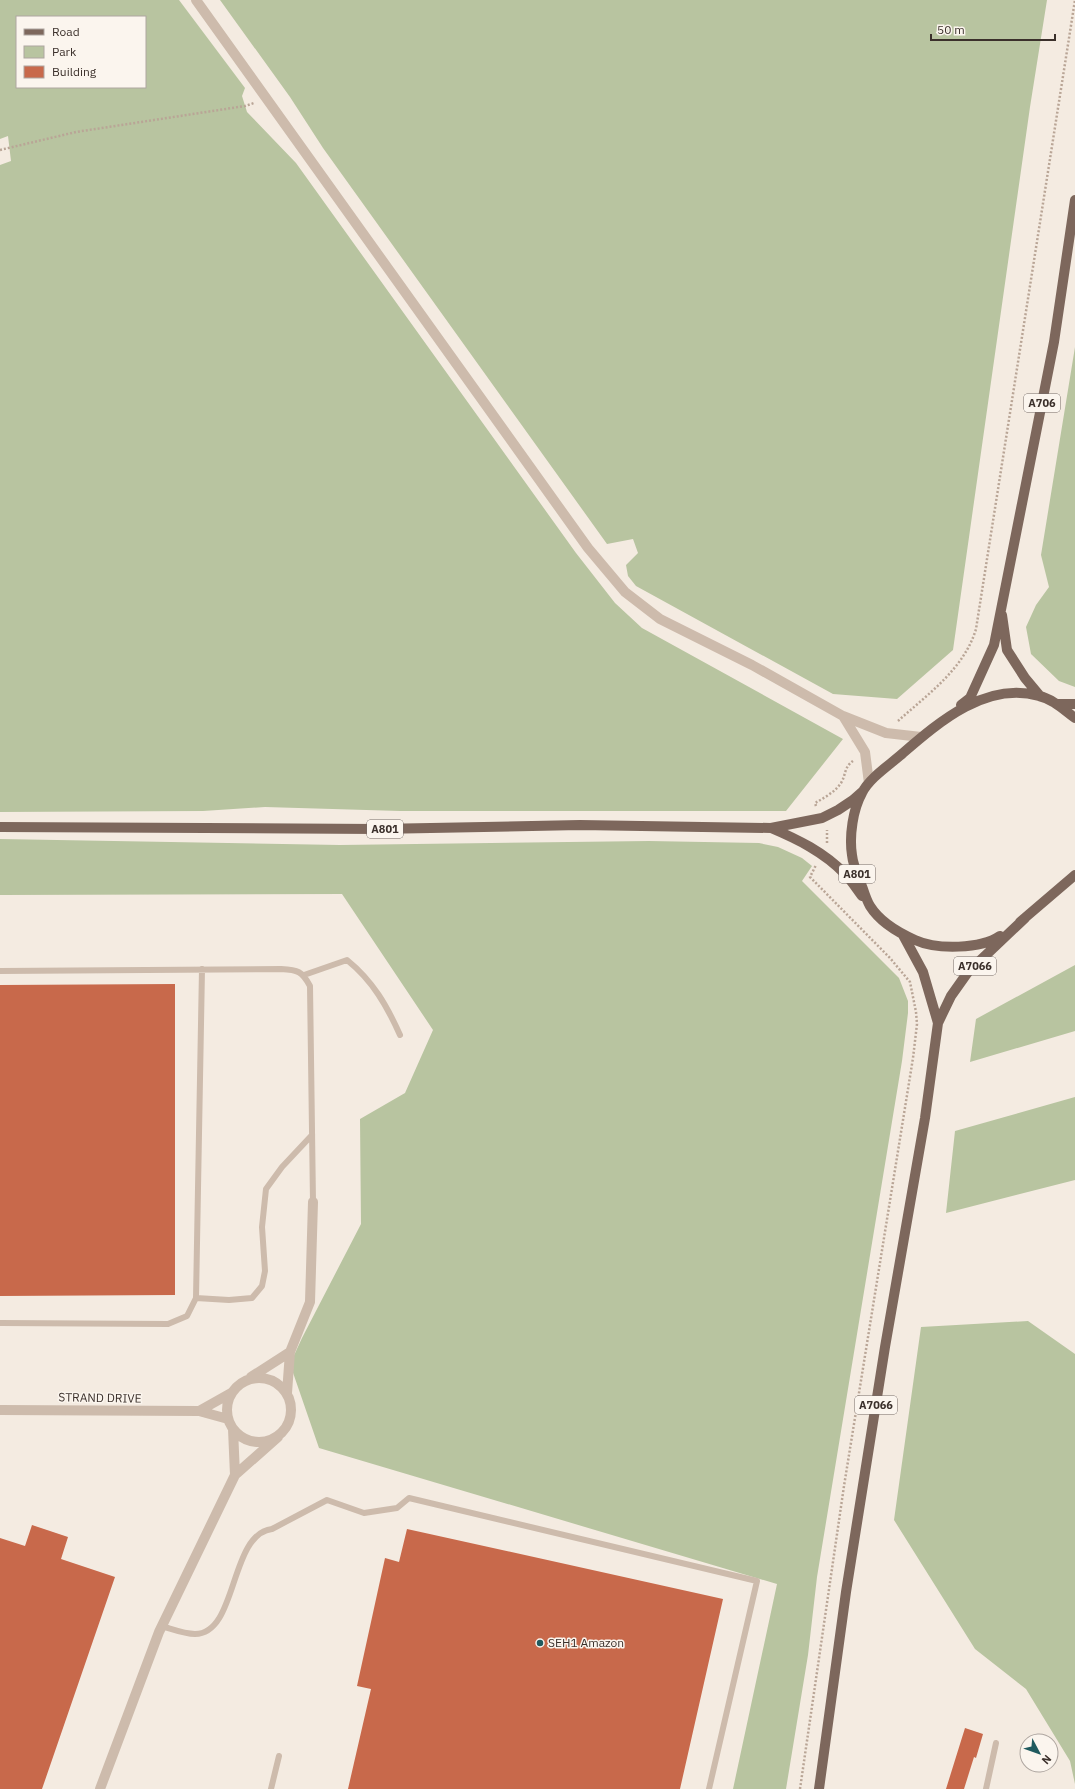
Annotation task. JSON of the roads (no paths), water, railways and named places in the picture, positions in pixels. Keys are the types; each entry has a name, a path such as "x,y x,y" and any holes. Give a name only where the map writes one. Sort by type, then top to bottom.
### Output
{"main road":[{"name":"A706","path":"938,724 970,698 994,644 1054,342 1075,200"},
{"name":"A706","path":"1001,605 1007,650 1025,678 1040,696"},
{"name":"A801","path":"0,826 378,829 580,825 771,828 822,818 838,810 853,800 869,783 921,738 953,713 1000,693 1020,692 1040,696 1056,704 1075,718"},
{"name":"A801","path":"1056,704 1075,704"},
{"name":"A801","path":"862,792 854,817 852,855 858,876 870,906"},
{"name":"A801","path":"771,828 794,837 822,855 845,874 882,920 903,935 922,943 957,947 991,942 1024,918 1075,875"},
{"name":"A7066","path":"819,1789 846,1592 885,1346 925,1118 938,1023 951,996 968,972 1024,918"},
{"name":"A7066","path":"903,935 923,972 938,1023"}],"street":[{"path":"196,0 588,548 625,592 660,619 752,665 843,716 886,733 921,738"},
{"path":"843,716 865,752 869,783"},
{"path":"287,1393 290,1352 310,1302 313,1202"},
{"path":"199,1412 231,1393 236,1387 290,1352"},
{"path":"100,1789 162,1626 235,1475 285,1430 290,1421 292,1412 291,1402 287,1393 280,1385 270,1379 260,1377 249,1379"},
{"path":"231,1393 227,1410 228,1419 233,1429 240,1436 249,1441 259,1442 269,1441 278,1436"},
{"name":"STRAND DRIVE","path":"0,1410 199,1412 228,1419"},
{"path":"233,1429 235,1475"}],"lane":[{"path":"304,975 347,960 361,972 377,990 400,1035"},
{"path":"0,971 202,969 295,970 304,975 310,986 313,1202"},
{"path":"0,1323 168,1324 187,1316 196,1298 202,969"},
{"path":"196,1298 229,1300 252,1298 262,1286 265,1271 262,1227 266,1189 282,1167 312,1135"},
{"path":"162,1626 195,1634 206,1631 216,1623 225,1607 240,1564 251,1542 266,1529 272,1529 327,1500 364,1513 397,1508 409,1498 757,1581 709,1789"},
{"path":"986,1789 996,1743"},
{"path":"271,1789 279,1756"}],"place":[{"name":"SEH1 Amazon","path":"540,1643"}]}
